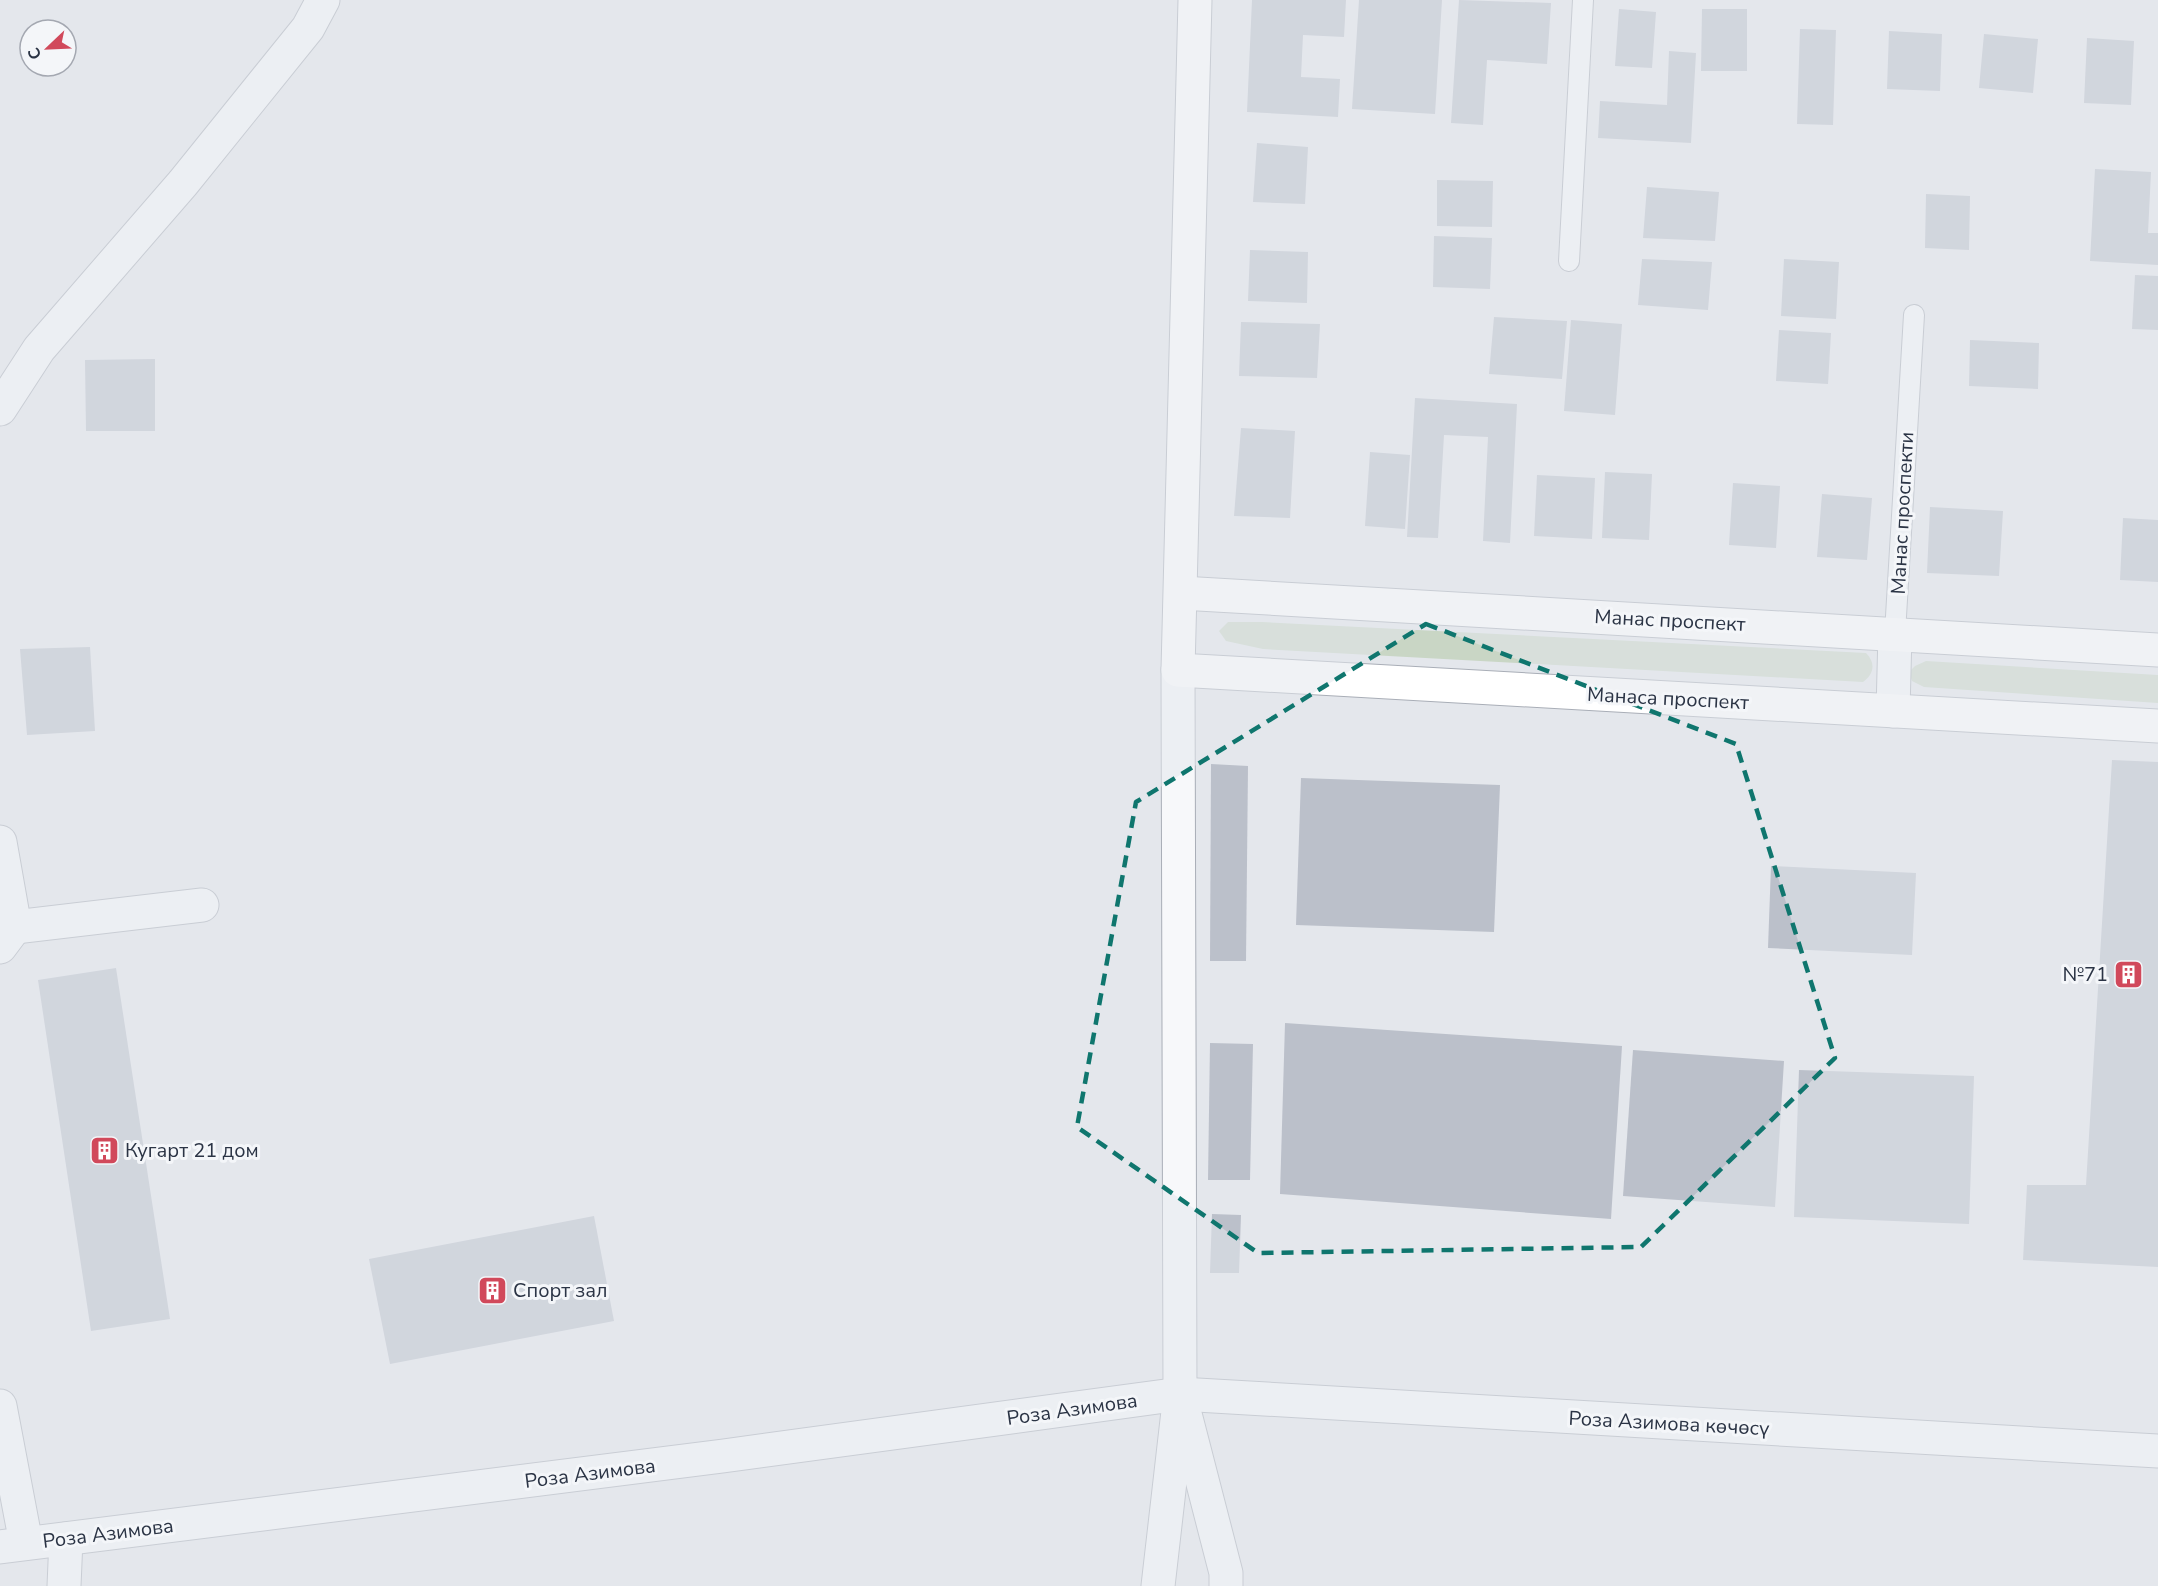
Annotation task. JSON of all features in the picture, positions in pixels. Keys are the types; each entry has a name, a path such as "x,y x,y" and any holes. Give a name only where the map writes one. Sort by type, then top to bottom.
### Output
{"main road":[{"path":"1178,670 1195,0"},
{"name":"Манас проспект","path":"1181,593 2158,650"},
{"name":"Манаса проспект","path":"1178,670 2158,726"}],"street":[{"path":"0,409 39,349 183,183 308,28 323,0"},
{"name":"Манас проспекти","path":"1893,711 1895,633"},
{"path":"1158,1586 1180,1394 1178,670"},
{"path":"0,842 7,937 202,905"},
{"path":"1180,1394 1226,1573 1226,1586"},
{"name":"Роза Азимова көчөсү","path":"1180,1394 2158,1451"},
{"name":"Роза Азимова","path":"13,1545 723,1456 1180,1394"},
{"path":"0,1406 13,1545"},
{"path":"64,1586 66,1539"}],"lane":[{"path":"1569,261 1583,0"},
{"name":"Манас проспекти","path":"1895,633 1914,315"}],"highlighted area":[{"path":"1426,624 1736,744 1835,1058 1641,1247 1258,1253 1077,1127 1136,802"}],"green space":[{"path":"1228,622 1866,653 1872,668 1870,676 1863,682 1263,649 1226,641 1219,631"},
{"path":"1926,661 2158,675 2158,703 1924,687 1912,681 1909,672"}],"building":[{"path":"1252,0 1346,0 1344,37 1303,35 1301,77 1340,79 1338,117 1247,112"},
{"path":"1359,0 1442,0 1435,114 1352,109"},
{"path":"1459,0 1551,3 1547,64 1487,60 1483,125 1451,123"},
{"path":"1619,9 1656,12 1652,68 1615,66"},
{"path":"1702,9 1747,9 1747,71 1701,71"},
{"path":"1800,29 1836,30 1833,125 1797,124"},
{"path":"1889,31 1942,34 1940,91 1887,89"},
{"path":"1984,34 2038,39 2033,93 1979,88"},
{"path":"2087,38 2134,41 2131,105 2084,103"},
{"path":"1669,51 1696,53 1691,143 1598,138 1600,101 1667,105"},
{"path":"1257,143 1308,147 1305,204 1253,202"},
{"path":"2095,169 2151,172 2148,233 2158,233 2158,265 2090,261"},
{"path":"1437,180 1493,181 1492,227 1437,226"},
{"path":"1647,187 1719,192 1715,241 1643,238"},
{"path":"1926,194 1970,196 1969,250 1925,248"},
{"path":"1434,236 1492,238 1490,289 1433,287"},
{"path":"1250,250 1308,252 1307,303 1248,301"},
{"path":"1642,259 1712,262 1708,310 1638,305"},
{"path":"1784,259 1839,262 1836,319 1781,316"},
{"path":"2135,275 2158,276 2158,330 2132,329"},
{"path":"1494,317 1567,321 1562,379 1489,374"},
{"path":"1571,320 1622,324 1615,415 1564,411"},
{"path":"1241,322 1320,324 1317,378 1239,376"},
{"path":"1779,330 1831,333 1828,384 1776,381"},
{"path":"1970,340 2039,343 2038,389 1969,386"},
{"path":"155,359 155,431 86,431 85,360"},
{"path":"1415,398 1517,404 1510,543 1483,541 1488,437 1444,435 1438,538 1407,537"},
{"path":"1241,428 1295,431 1290,518 1234,516"},
{"path":"1370,452 1410,455 1405,529 1365,526"},
{"path":"1605,472 1652,474 1649,540 1602,538"},
{"path":"1537,475 1595,478 1592,539 1534,536"},
{"path":"1733,483 1780,486 1776,548 1729,545"},
{"path":"1822,494 1872,498 1867,560 1817,557"},
{"path":"1930,507 2003,511 1999,576 1927,573"},
{"path":"2123,518 2158,520 2158,582 2120,580"},
{"path":"90,647 95,731 27,735 20,649"},
{"name":"№71","path":"2112,760 2158,762 2158,1267 2023,1260 2027,1185 2086,1185"},
{"path":"1211,764 1248,766 1246,961 1210,961"},
{"path":"1301,778 1500,785 1494,932 1296,925"},
{"path":"1771,866 1916,873 1912,955 1768,948"},
{"name":"Кугарт 21 дом","path":"116,968 170,1319 91,1331 38,980"},
{"path":"1285,1023 1622,1046 1611,1219 1280,1194"},
{"path":"1210,1043 1253,1044 1250,1180 1208,1180"},
{"path":"1633,1050 1784,1061 1775,1207 1623,1196"},
{"path":"1799,1070 1974,1076 1969,1224 1794,1217"},
{"path":"1212,1214 1241,1215 1239,1273 1210,1273"},
{"name":"Спорт зал","path":"594,1216 614,1321 390,1364 369,1259"}],"place":[{"name":"№71","path":"2129,974"},
{"name":"Кугарт 21 дом","path":"104,1150"},
{"name":"Спорт зал","path":"492,1290"}]}
